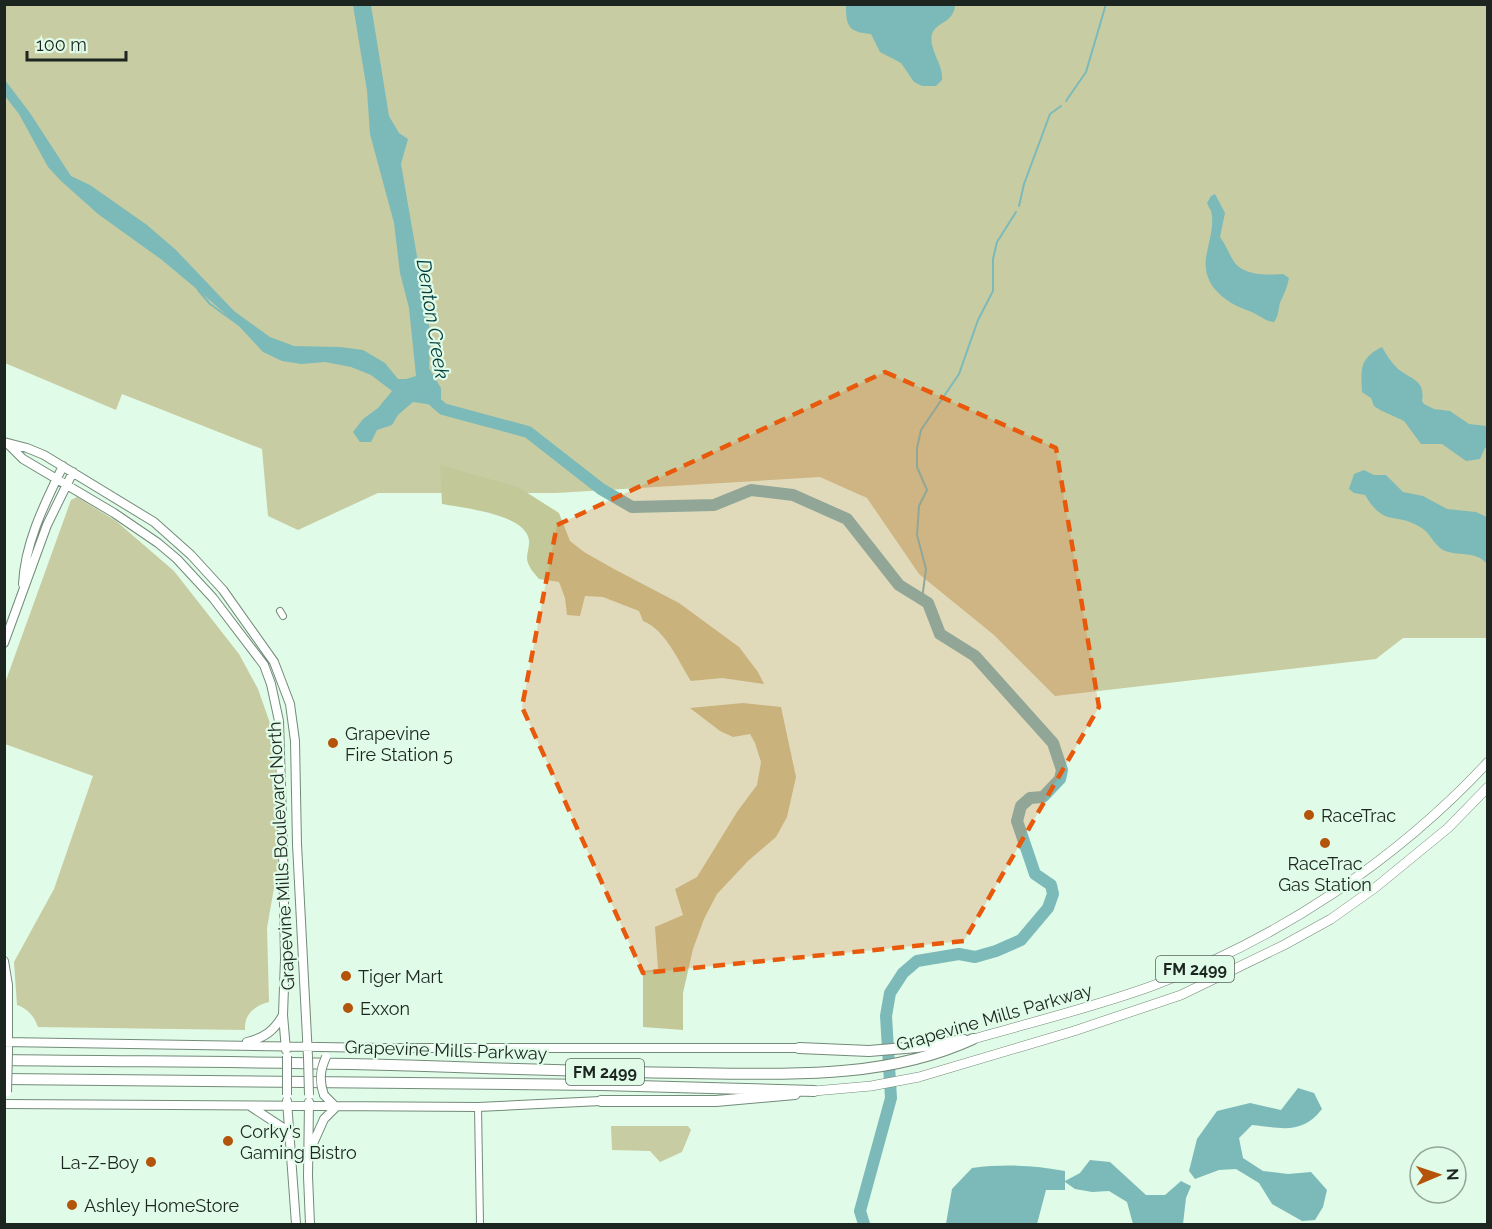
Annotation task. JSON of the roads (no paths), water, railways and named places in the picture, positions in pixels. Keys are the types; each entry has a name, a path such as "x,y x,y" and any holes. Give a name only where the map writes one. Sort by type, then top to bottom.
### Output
{"highway":[{"path":"799,1048 869,1051 973,1039"},
{"name":"Grapevine Mills Parkway","path":"6,1057 339,1063 598,1072 797,1074 870,1069 918,1060 947,1051 973,1039"},
{"name":"Grapevine Mills Parkway","path":"4,1079 600,1085 814,1091"},
{"path":"601,1101 749,1100 814,1091"}],"main road":[{"name":"Grapevine Mills Boulevard North","path":"7,443 27,448 63,466 154,522 191,555 222,590 274,662 290,704 295,741 297,844 308,1057 310,1224"},
{"name":"Grapevine Mills Boulevard North","path":"7,443 23,459 114,513 177,559 213,598 264,665 275,699 280,741 285,959 283,1015 287,1056 288,1131 296,1224"},
{"path":"23,587 24,569 33,535 63,466"},
{"path":"4,642 47,525 73,472"},
{"path":"280,741 295,741"},
{"name":"Grapevine Mills Parkway","path":"973,1039 1152,986 1223,956 1301,912 1397,847 1422,827 1488,762"},
{"name":"Grapevine Mills Parkway","path":"814,1091 871,1086 919,1077 1074,1031 1181,995 1284,945 1331,919 1409,861 1448,828 1488,787"},
{"path":"1397,847 1409,861"},
{"path":"4,962 8,985 6,1094"},
{"path":"1074,1031 1073,1020 1079,1009"},
{"path":"231,1045 268,1034 276,1028 283,1015"},
{"name":"Grapevine Mills Parkway","path":"6,1042 582,1049 799,1048"},
{"path":"336,1107 324,1095 320,1069 326,1057 341,1047"},
{"path":"4,1104 478,1107 601,1101"},
{"path":"249,1106 288,1131"},
{"path":"308,1154 324,1119 336,1107"}],"street":[{"path":"478,1107 480,1224"}],"water":[{"path":"353,5 371,5 389,116 399,133 408,139 401,164 431,337 429,368 441,388 441,401 433,405 413,402 398,415 392,425 377,430 371,442 360,442 353,432 392,391 371,375 351,367 325,362 301,364 282,361 263,352 237,324 199,291 162,260 98,214 61,181 48,167 19,114 5,96 5,80 30,113 71,176 90,185 147,225 176,250 234,311 270,337 294,346 363,350 385,363 398,379 406,379 416,376 409,308 400,273 394,223 370,134 367,91"},
{"path":"846,5 955,5 952,15 932,34 932,45 941,69 942,80 936,86 922,86 914,82 901,63 880,52 871,34 857,32 850,27"},
{"path":"1215,194 1225,213 1220,237 1235,263 1251,272 1283,274 1289,278 1274,322 1240,308 1224,298 1217,292 1208,277 1206,258 1212,223 1211,211 1207,203"},
{"path":"1382,347 1397,368 1419,384 1424,404 1434,409 1450,411 1469,424 1487,426 1487,447 1480,459 1466,461 1442,444 1421,444 1404,421 1374,406 1371,398 1362,392 1362,371 1365,360"},
{"path":"1364,470 1374,475 1386,475 1403,492 1423,496 1447,509 1476,512 1487,517 1487,564 1472,555 1443,550 1420,527 1378,512 1365,495 1354,493 1349,489 1354,474"},
{"path":"1298,1088 1314,1093 1322,1109 1307,1123 1291,1128 1252,1125 1239,1138 1243,1158 1263,1171 1288,1174 1311,1172 1327,1190 1323,1207 1315,1220 1302,1221 1272,1204 1259,1183 1236,1169 1219,1170 1195,1179 1189,1171 1197,1139 1217,1111 1250,1103 1281,1110"},
{"path":"1090,1160 1110,1162 1146,1195 1165,1195 1181,1181 1191,1186 1186,1198 1183,1224 1133,1224 1127,1202 1109,1191 1092,1192 1075,1189 1065,1182 1065,1190 1046,1190 1037,1224 946,1224 952,1189 972,1168 1030,1166 1053,1169 1065,1171 1065,1181 1080,1173"}],"waterway":[{"path":"1066,101 1086,72 1106,4"},
{"path":"1019,206 1024,184 1050,114 1061,106"},
{"path":"922,599 926,569 917,535 919,506 927,490 917,467 917,448 921,430 959,374 978,320 993,291 993,259 997,242 1016,212"},
{"path":"198,290 210,304 239,325"},
{"name":"Denton Creek","path":"426,394 443,409 528,432 601,489 632,507 714,505 751,490 793,495 847,519 899,585 928,603 940,634 975,656 1053,743 1062,770 1060,779 1043,797 1030,798 1021,806 1017,821 1035,874 1051,885 1053,894 1048,908 1021,940 975,957 959,954 917,961 903,973 890,993 886,1016 891,1098 860,1211 864,1224"}],"place":[{"name":"Grapevine Fire Station 5","path":"333,743"},
{"name":"RaceTrac","path":"1309,815"},
{"name":"RaceTrac Gas Station","path":"1325,843"},
{"name":"Tiger Mart","path":"346,976"},
{"name":"Exxon","path":"348,1008"},
{"name":"Corky's Gaming Bistro","path":"228,1141"},
{"name":"La-Z-Boy","path":"151,1162"},
{"name":"Ashley HomeStore","path":"72,1205"}]}
